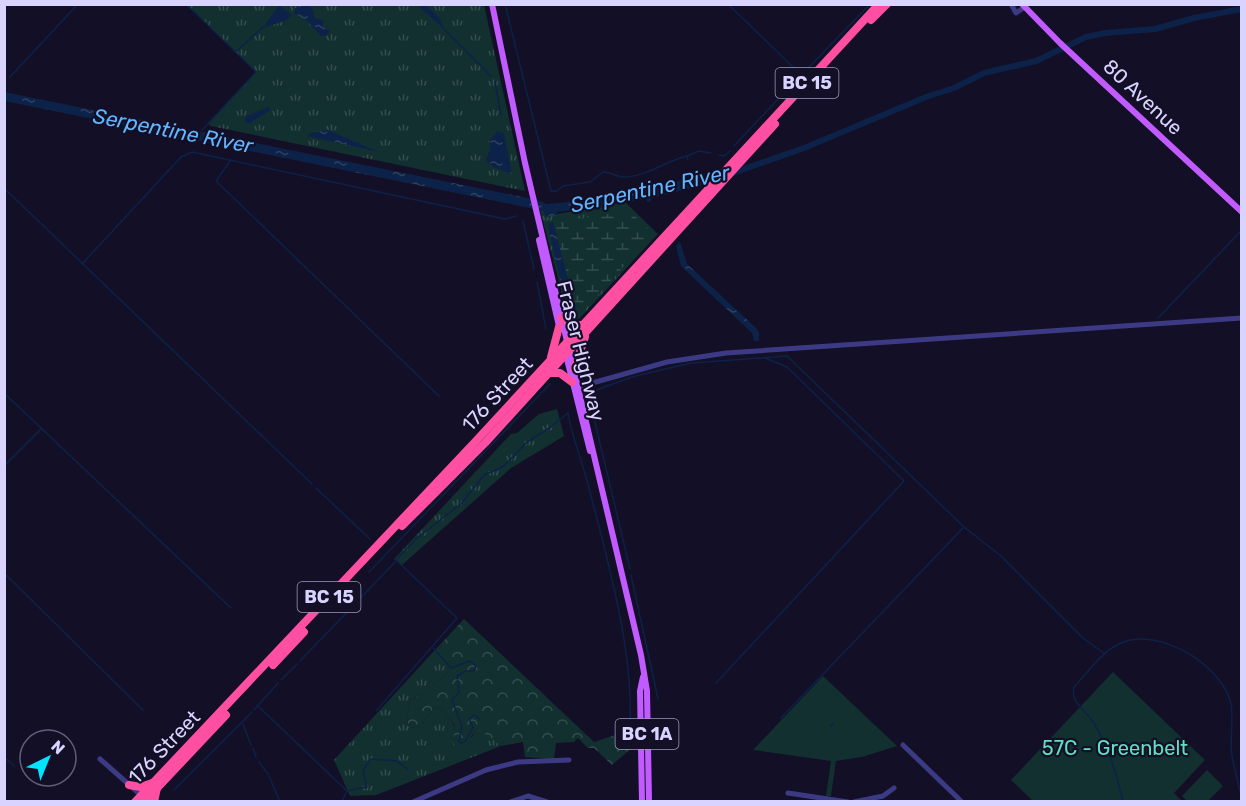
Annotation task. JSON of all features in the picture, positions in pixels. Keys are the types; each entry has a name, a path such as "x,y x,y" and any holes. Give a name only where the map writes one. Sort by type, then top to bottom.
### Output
{"highway":[{"name":"176 Street","path":"142,800 549,361 586,333 721,185 739,161 879,4"},
{"name":"176 Street","path":"549,374 583,324 710,187 739,161 887,4"},
{"path":"561,318 573,326 583,324"},
{"path":"549,361 559,327"},
{"path":"574,369 586,333"},
{"path":"549,374 560,373 575,385"},
{"name":"BC 15","path":"155,785 549,374"},
{"path":"129,785 141,787 155,785"},
{"path":"129,785 133,795 142,800 155,785"}],"main road":[{"name":"Fraser Highway","path":"492,4 575,385 604,496 643,667 647,691 649,801"},
{"name":"80 Avenue","path":"1024,6 1060,43 1242,212"},
{"name":"Fraser Highway","path":"536,212 540,250 559,327 574,369 575,385"},
{"path":"567,349 588,440"},
{"name":"Fraser Highway","path":"642,801 640,691 643,667"}],"street":[{"path":"1011,4 1016,13 1024,6"},
{"path":"575,385 656,364 726,353 1242,318"},
{"path":"903,745 962,801"},
{"path":"100,759 129,785"},
{"path":"413,801 488,769 518,762 569,760"},
{"path":"854,801 883,796 894,788"},
{"path":"788,793 848,801"},
{"path":"510,801 535,797 547,801"}],"green space":[{"path":"187,5 484,5 525,191 211,126 208,124 256,72"},
{"path":"625,202 658,234 579,319 572,320 567,312 540,210 544,211 546,216"},
{"path":"630,211 653,234 578,317 553,222"},
{"path":"557,409 564,436 511,468 402,565 394,559 511,434 517,433 539,414"},
{"path":"464,619 594,742 634,729 633,747 612,765 594,748 588,748 578,738 574,742 556,743 554,759 525,757 523,742 501,746 480,730 475,731 463,749 456,747 453,743 455,726 446,713 435,706 423,723 413,728 406,721 410,700 422,694 449,671 449,666 435,650"},
{"path":"435,650 449,666 449,671 422,694 410,700 406,721 413,728 423,723 435,706 446,713 455,727 453,743 472,737 475,731 481,729 501,746 376,795 350,796 334,760"},
{"name":"57C - Greenbelt","path":"1113,672 1205,760 1174,793 1182,801 1033,801 1011,780"},
{"path":"823,676 897,746 862,757 836,761 831,796 826,796 831,761 753,750"},
{"path":"1207,770 1223,786 1208,801 1187,801 1182,796"}],"water":[{"path":"279,5 292,15 285,21 263,28"},
{"path":"309,5 314,12 314,18 323,20 323,27 330,31 326,36 321,36 306,20 294,13 295,8"},
{"path":"417,5 426,5 439,18 443,28"},
{"path":"4,92 537,200 547,204 646,190 682,180 693,174 696,178 703,177 703,185 651,198 651,201 647,202 646,199 557,212 557,215 546,217 544,211 5,101"},
{"path":"268,107 271,110 248,124 244,121 247,116"},
{"path":"328,130 379,152 307,136"},
{"path":"497,131 504,133 512,174 493,167 486,160 490,150 489,142"},
{"path":"553,222 578,317 576,319 567,303 555,259 548,224"},
{"path":"680,242 687,264 756,328 759,332 759,341 754,341 752,333 681,266 676,246"}],"waterway":[{"path":"10,77 78,4"},
{"path":"186,4 256,72 202,130"},
{"path":"505,4 551,191 557,191 563,186 590,182 603,172 621,177 635,176 687,156 688,160"},
{"path":"728,4 797,71"},
{"path":"783,94 870,4"},
{"name":"Serpentine River","path":"730,174 804,148 926,97 954,88 984,73 1036,61 1086,37 1155,29 1194,18 1242,9"},
{"path":"237,51 263,27"},
{"path":"442,27 491,76"},
{"path":"495,82 501,115"},
{"path":"734,146 778,99"},
{"path":"687,156 699,151 711,153"},
{"path":"719,155 724,156 730,151"},
{"path":"82,264 181,157 192,152 505,219 516,216"},
{"path":"230,161 216,181 439,396"},
{"name":"Serpentine River","path":"695,182 720,177"},
{"path":"4,188 312,484"},
{"path":"523,221 534,269"},
{"path":"1158,318 1242,230"},
{"path":"537,282 546,329"},
{"path":"630,569 588,393 635,376 691,363 787,356 964,527 1001,556 1083,638 1105,654"},
{"path":"716,683 904,481 787,367 765,358"},
{"path":"369,572 550,384"},
{"path":"4,393 231,608"},
{"path":"376,711 457,618 396,560 416,539 462,503 484,475 504,466 527,442 568,413 618,605 628,665 630,723"},
{"path":"4,466 41,429"},
{"path":"316,488 370,539"},
{"path":"781,718 963,528"},
{"path":"300,661 396,561"},
{"path":"4,573 143,710"},
{"path":"631,575 658,699"},
{"path":"1123,802 1108,750 1093,722 1076,702 1073,693 1074,687 1108,651 1121,643 1136,639 1169,644 1185,652 1200,661 1223,686 1230,700 1232,756 1242,801"},
{"path":"433,648 451,668 470,661 476,666 473,671 466,671 457,676 459,692 452,700 462,726 459,741 461,743 465,742 473,727 469,719 474,715 480,719"},
{"path":"281,680 297,664"},
{"path":"254,710 278,683"},
{"path":"257,705 347,791 342,801"},
{"path":"174,790 252,712"},
{"path":"243,724 251,745"},
{"path":"253,748 256,757"},
{"path":"4,757 14,766"},
{"path":"347,791 367,787 363,770 371,759 397,761 408,770"},
{"path":"259,762 268,774"},
{"path":"269,776 280,802"}]}
